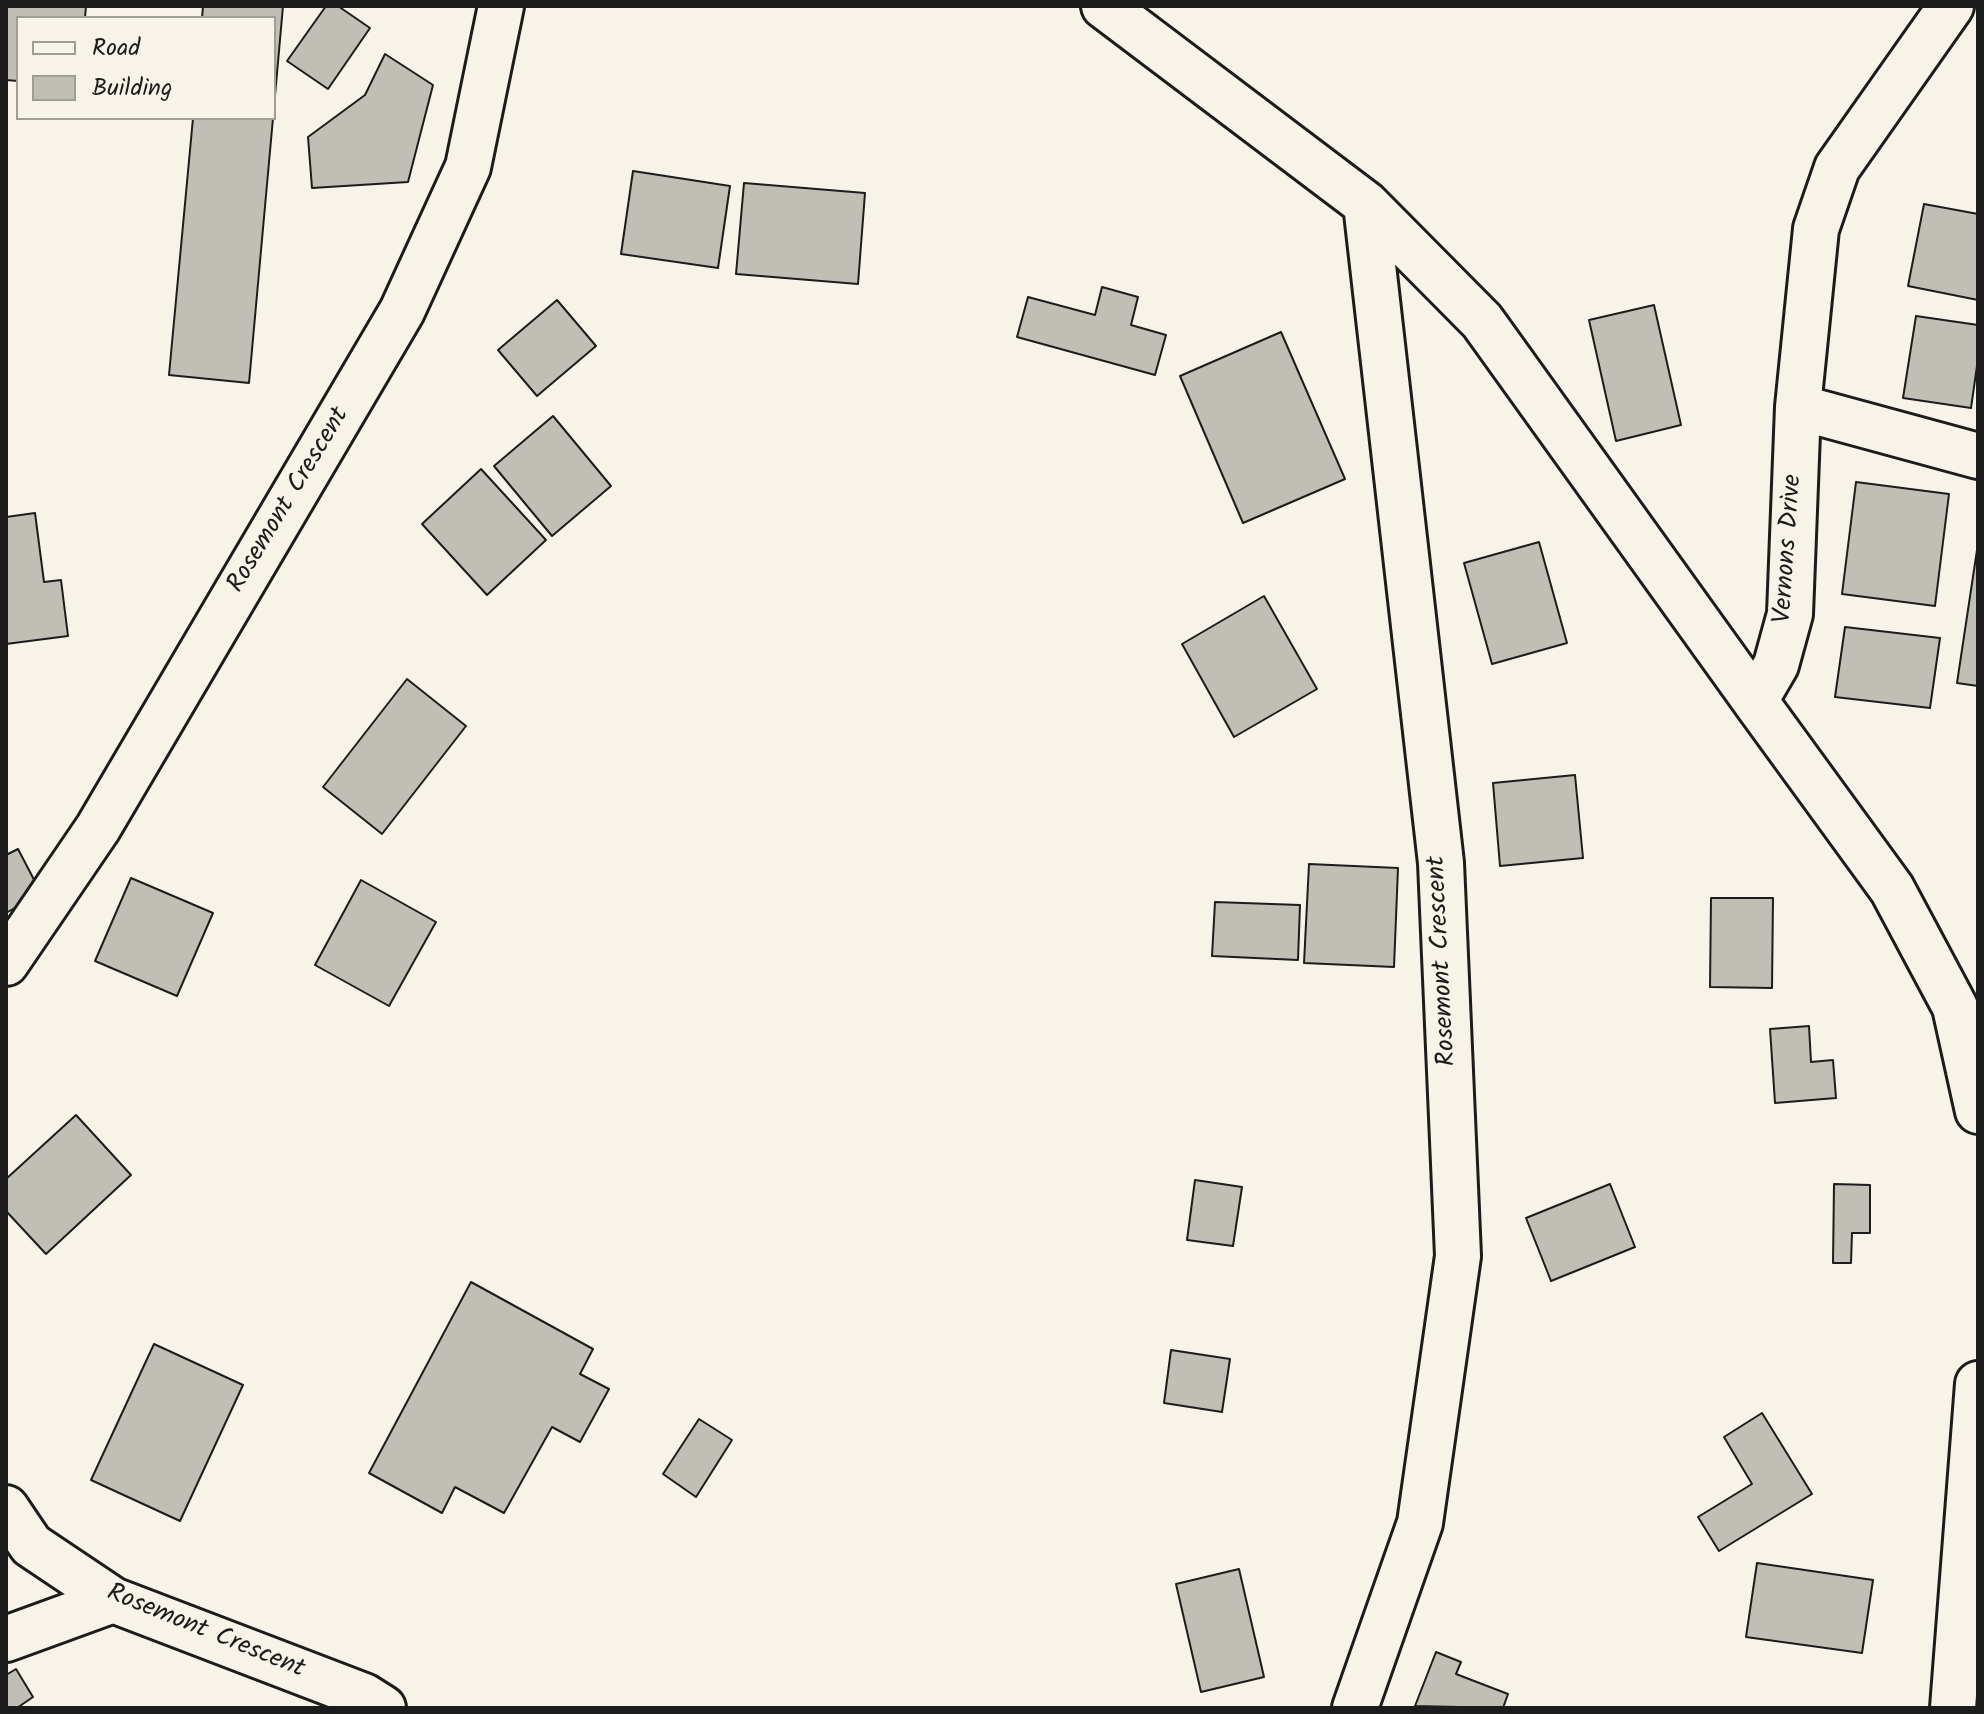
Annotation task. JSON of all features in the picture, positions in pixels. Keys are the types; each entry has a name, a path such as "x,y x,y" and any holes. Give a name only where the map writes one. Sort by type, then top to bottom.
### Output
{"street":[{"name":"Rosemont Crescent","path":"6,963 98,828 402,311 468,167 501,6"},
{"path":"1104,6 1366,204 1482,321 1899,902 1955,1007 1978,1111"},
{"name":"Vernons Drive","path":"1755,701 1776,665 1790,614 1798,407 1816,229 1837,168 1951,6"},
{"name":"Rosemont Crescent","path":"1355,1708 1420,1523 1458,1256 1441,863 1366,204"},
{"path":"1798,407 1978,456"},
{"path":"1953,1708 1978,1384"},
{"name":"Rosemont Crescent","path":"6,1508 31,1545 113,1600 364,1696 383,1708"},
{"path":"6,1639 113,1600"}],"building":[{"path":"6,6 86,6 85,16 16,16 16,81 6,80"},
{"path":"203,6 283,6 276,85 276,16 202,16"},
{"path":"326,6 338,6 370,28 328,89 287,61"},
{"path":"385,54 433,85 408,182 312,188 308,137 365,95"},
{"path":"193,120 273,120 249,383 169,375"},
{"path":"633,171 730,186 718,268 621,254"},
{"path":"744,183 865,193 858,284 736,274"},
{"path":"1924,204 1978,214 1978,300 1908,286"},
{"path":"1102,287 1138,297 1131,325 1166,335 1155,375 1017,337 1028,297 1095,315"},
{"path":"557,300 596,346 537,396 498,350"},
{"path":"1654,305 1681,425 1616,441 1589,320"},
{"path":"1916,316 1978,325 1978,359 1971,408 1903,398"},
{"path":"1281,332 1345,479 1243,523 1180,376"},
{"path":"553,416 611,486 552,536 494,466"},
{"path":"481,469 546,540 487,595 422,524"},
{"path":"1856,482 1949,494 1935,606 1842,594"},
{"path":"35,513 44,582 61,580 68,636 6,644 6,517"},
{"path":"1539,542 1567,643 1492,664 1464,563"},
{"path":"1978,550 1978,686 1957,683"},
{"path":"1264,596 1317,689 1234,737 1182,644"},
{"path":"1845,627 1940,638 1930,708 1835,697"},
{"path":"407,679 466,726 382,834 323,787"},
{"path":"1575,775 1583,858 1500,866 1493,783"},
{"path":"18,849 41,893 6,913 6,855"},
{"path":"1309,864 1398,868 1394,967 1304,963"},
{"path":"131,878 213,913 177,996 95,961"},
{"path":"361,880 436,922 389,1006 315,965"},
{"path":"1711,898 1773,898 1772,988 1710,987"},
{"path":"1215,902 1300,905 1298,960 1212,956"},
{"path":"1809,1026 1811,1062 1833,1060 1836,1098 1775,1103 1770,1029"},
{"path":"76,1115 131,1175 46,1254 6,1211 6,1179"},
{"path":"1195,1180 1242,1187 1233,1246 1187,1240"},
{"path":"1610,1184 1635,1247 1551,1281 1526,1218"},
{"path":"1834,1184 1870,1185 1870,1233 1852,1233 1851,1263 1833,1263"},
{"path":"471,1282 593,1349 580,1374 609,1389 580,1442 552,1427 504,1513 455,1487 442,1513 369,1473"},
{"path":"154,1344 243,1385 180,1521 91,1480"},
{"path":"1171,1350 1230,1359 1222,1412 1164,1403"},
{"path":"1762,1413 1812,1494 1719,1551 1698,1517 1752,1484 1724,1437"},
{"path":"699,1419 732,1440 696,1497 663,1474"},
{"path":"1757,1563 1873,1580 1862,1653 1746,1637"},
{"path":"1239,1569 1264,1677 1201,1692 1176,1584"},
{"path":"1436,1652 1461,1662 1456,1674 1508,1694 1503,1708 1415,1706"},
{"path":"16,1669 33,1697 17,1708 6,1708 6,1675"}]}
